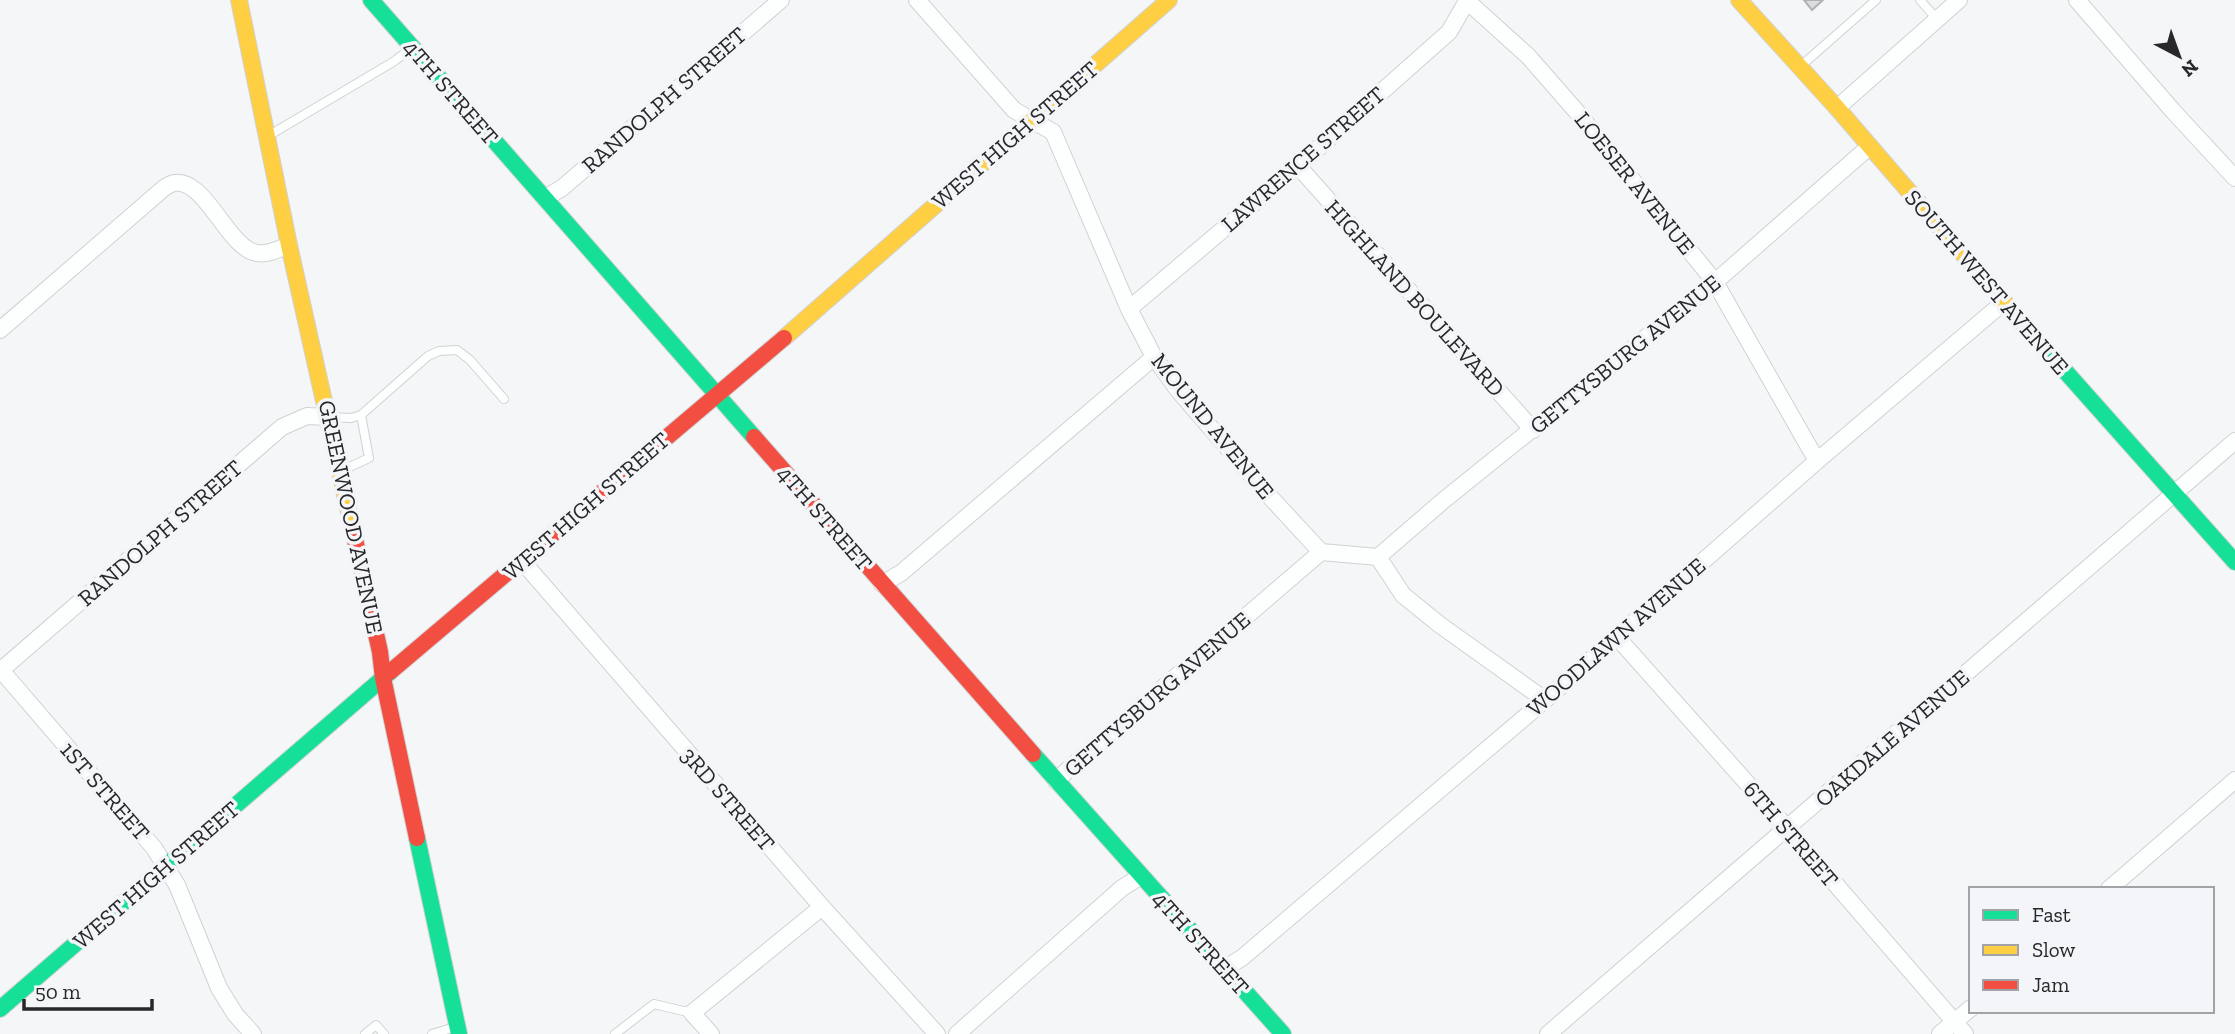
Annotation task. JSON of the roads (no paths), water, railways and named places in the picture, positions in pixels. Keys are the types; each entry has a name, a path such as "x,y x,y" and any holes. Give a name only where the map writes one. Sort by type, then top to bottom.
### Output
{"street":[{"name":"GREENWOOD AVENUE","path":"240,0 289,245 380,652 383,678 458,1030"},
{"name":"4TH STREET","path":"371,0 882,584 1283,1034"},
{"name":"RANDOLPH STREET","path":"545,198 562,188 781,0"},
{"name":"MOUND AVENUE","path":"917,0 1014,110 1052,132 1129,309 1154,357 1203,420 1321,552"},
{"name":"WEST HIGH STREET","path":"0,1009 383,678 718,395 1169,0"},
{"name":"LAWRENCE STREET","path":"1129,309 1298,166 1449,32 1467,0"},
{"name":"LOESER AVENUE","path":"1467,0 1528,56 1715,282 1817,461"},
{"name":"SOUTH WEST AVENUE","path":"1739,0 2235,562"},
{"path":"1837,108 1959,0"},
{"path":"2077,0 2235,178"},
{"name":"GETTYSBURG AVENUE","path":"1378,557 1444,500 1715,282 1869,147"},
{"name":"HIGHLAND BOULEVARD","path":"1298,166 1533,430"},
{"path":"0,330 164,188 174,183 188,185 243,246 255,253 271,252 289,245"},
{"name":"WOODLAWN AVENUE","path":"1226,968 1243,957 1545,700 1817,461 2004,302"},
{"path":"882,584 912,564 1154,357"},
{"name":"RANDOLPH STREET","path":"0,670 282,428 307,416 329,417"},
{"name":"OAKDALE AVENUE","path":"1548,1034 2235,441"},
{"path":"1321,552 1378,557 1403,595 1448,632 1545,700"},
{"name":"GETTYSBURG AVENUE","path":"1056,781 1321,552"},
{"name":"3RD STREET","path":"522,561 822,907 937,1034"},
{"name":"6TH STREET","path":"1616,636 1787,828 1959,1028"},
{"name":"1ST STREET","path":"0,670 155,848 177,885 219,988 235,1014 253,1034"},
{"path":"2111,887 2235,780"},
{"path":"957,1034 1122,888 1141,876"},
{"path":"712,1034 692,1013 822,907"},
{"path":"1940,1034 1959,1028 1969,1011"}],"lane":[{"path":"1800,67 1876,0"},
{"path":"1920,0 1937,19"},
{"path":"268,136 412,48"},
{"path":"329,417 351,418 361,415 428,356 439,351 457,350 470,360 504,399"},
{"path":"341,471 369,458 361,415"},
{"path":"615,1034 653,1004 692,1013"},
{"path":"365,1034 376,1025 384,1034"},
{"path":"432,1034 458,1030"}]}
